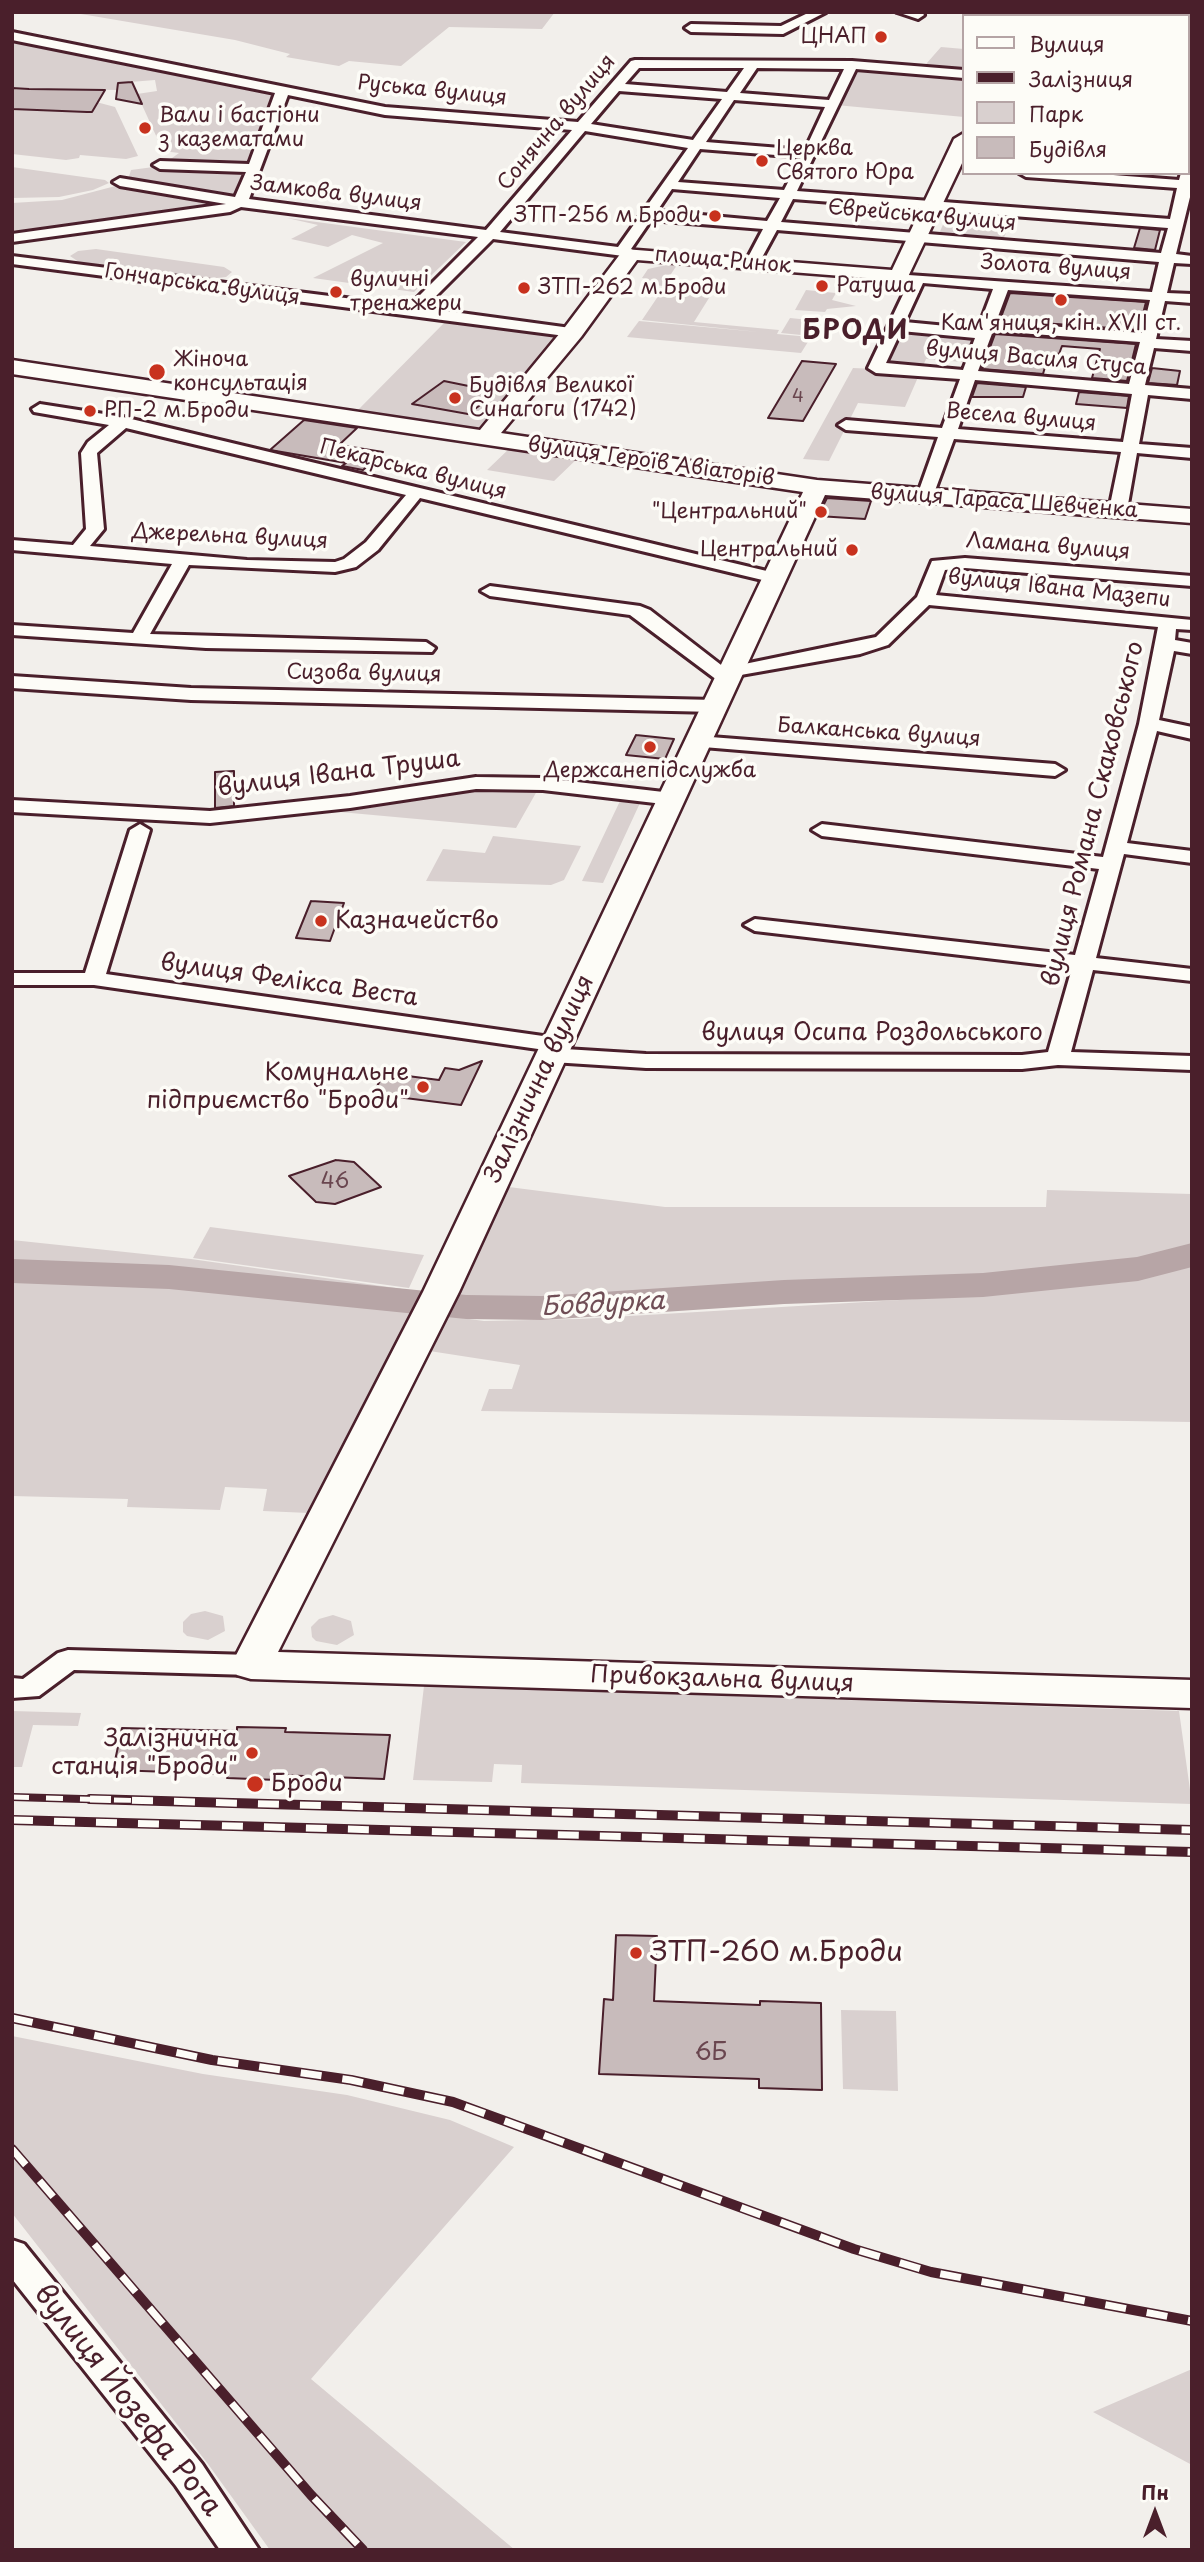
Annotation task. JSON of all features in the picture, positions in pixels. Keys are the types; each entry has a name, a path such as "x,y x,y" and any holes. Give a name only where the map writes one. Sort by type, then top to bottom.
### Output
{"main road":[{"path":"908,277 918,237 933,205 957,168 962,147"},
{"name":"площа Ринок","path":"573,332 627,252 908,277"},
{"path":"12,367 485,438 573,332"},
{"name":"вулиця Героїв Авіаторів","path":"485,438 817,487"},
{"name":"вулиця Тараса Шевченка","path":"817,487 1192,516"},
{"name":"Залізнична вулиця","path":"251,1665 436,1302 817,487"},
{"name":"Привокзальна вулиця","path":"251,1665 1192,1694"}],"street":[{"path":"687,12 699,46 783,30 820,12"},
{"path":"903,12 918,15"},
{"name":"Руська вулиця","path":"12,36 385,111 583,127 697,145 810,154"},
{"name":"Сонячна вулиця","path":"411,313 489,235 583,127 629,67 639,62 699,46 754,63 852,65 962,74"},
{"path":"627,252 648,215 754,63"},
{"path":"752,263 810,154 852,65"},
{"path":"615,87 834,104"},
{"path":"120,182 238,202 244,197 283,90"},
{"path":"160,165 255,167"},
{"path":"1091,175 1188,178 1148,340 1118,510"},
{"path":"669,185 1176,224"},
{"name":"Замкова вулиця","path":"12,238 230,208 238,202 489,235"},
{"name":"Єврейська вулиця","path":"648,215 1192,260"},
{"name":"площа Ринок","path":"489,235 627,252"},
{"name":"Гончарська вулиця","path":"12,260 573,332"},
{"path":"908,277 895,326 1148,340 1192,346"},
{"name":"Золота вулиця","path":"908,277 1192,299"},
{"path":"925,495 1002,285"},
{"name":"вулиця Василя Стуса","path":"895,326 876,367 1192,394"},
{"name":"Пекарська вулиця","path":"40,409 123,422 775,578"},
{"path":"79,549 95,529 89,453 94,445 123,422"},
{"name":"Весела вулиця","path":"846,425 1192,453"},
{"name":"Джерельна вулиця","path":"12,545 183,560 314,567 350,563 372,546 415,494"},
{"path":"138,639 183,560"},
{"name":"Ламана вулиця","path":"925,599 938,565 965,562 1192,581"},
{"path":"490,591 634,610 644,614 730,675"},
{"name":"вулиця Івана Мазепи","path":"730,675 882,641 925,599 1192,625"},
{"name":"вулиця Романа Скаковського","path":"1058,1058 1149,724 1166,644 1167,622"},
{"path":"12,630 138,639 426,648"},
{"path":"1166,644 1192,649"},
{"name":"Сизова вулиця","path":"12,682 191,694 715,706"},
{"path":"1149,724 1192,733"},
{"name":"Балканська вулиця","path":"698,742 1055,770"},
{"name":"вулиця Івана Труша","path":"12,806 210,817 350,802 476,783 543,784 672,799"},
{"path":"94,979 140,830"},
{"path":"822,830 1113,855 1192,857"},
{"path":"755,925 1192,975"},
{"name":"вулиця Фелікса Веста","path":"12,979 94,979 555,1050"},
{"name":"вулиця Осипа Роздольського","path":"555,1050 646,1061 1022,1062 1058,1058 1192,1063"},
{"path":"12,1688 29,1689 68,1660 251,1665"},
{"name":"вулиця Йозефа Рота","path":"12,2253 189,2475 241,2550"}],"green space":[{"path":"69,12 555,12 542,29 449,27 401,66 349,61 339,66 286,57 290,54 235,40"},
{"path":"12,38 277,90 238,197 206,192 229,203 12,235 12,203 62,200 127,183 131,170 161,166 179,153 163,151 137,94 157,91 155,80 118,83 117,90 12,88"},
{"path":"941,47 962,49 962,117 836,105 855,67 919,72"},
{"path":"72,99 100,103 115,107 138,156 126,159 80,155 79,158 66,160 12,154 12,109 92,112 97,103"},
{"path":"12,167 105,180 109,183 93,190 59,197 12,198"},
{"path":"287,218 466,242 414,292 313,278 383,243 352,235 328,247 291,239 318,225"},
{"path":"945,220 1009,226 1002,242 938,236"},
{"path":"96,249 224,267 232,272 226,277 208,279 79,262 70,256 78,251"},
{"path":"677,265 663,286 646,284 649,279 642,278 648,269"},
{"path":"665,286 714,290 694,322 779,330 777,334 811,337 801,353 627,337 639,321 759,332 642,320"},
{"path":"806,290 836,293 832,300 856,306 827,309 825,312 795,310"},
{"path":"790,318 820,321 811,336 781,333"},
{"path":"447,320 561,333 479,429 357,411"},
{"path":"895,326 975,333 963,362 926,359 905,407 858,403 829,461 803,459 853,368 875,369"},
{"path":"512,446 580,456 554,481 487,470"},
{"path":"478,790 537,791 516,828 340,812"},
{"path":"620,801 640,803 603,883 582,881"},
{"path":"493,836 581,846 564,880 551,885 426,881 443,849 485,853"},
{"path":"501,1186 665,1207 1046,1207 1047,1190 1192,1194 1192,1262 1122,1279 1027,1289 579,1316 484,1317 441,1313"},
{"path":"210,1227 424,1255 409,1288 193,1258"},
{"path":"12,1240 191,1259 424,1292 309,1513 263,1511 267,1489 225,1487 220,1510 127,1507 128,1499 12,1496"},
{"path":"1192,1266 1192,1422 481,1411 489,1389 512,1389 520,1365 423,1350 440,1315 484,1321 579,1319 933,1298 1125,1282"},
{"path":"205,1611 223,1616 225,1631 208,1640 187,1636 183,1632 183,1622 191,1614"},
{"path":"333,1615 351,1621 354,1635 337,1645 316,1641 312,1637 311,1627 319,1619"},
{"path":"424,1686 1179,1711 1192,1804 521,1783 522,1765 494,1764 492,1782 413,1780"},
{"path":"12,1711 81,1713 78,1726 33,1725 22,1767 12,1767"},
{"path":"841,2010 896,2011 898,2091 843,2089"},
{"path":"12,2036 203,2074 347,2095 450,2120 514,2147 311,2379 515,2550 270,2550 208,2464 12,2213"},
{"path":"1192,2369 1192,2465 1093,2412"}],"building":[{"path":"132,82 142,104 116,99 118,83"},
{"path":"12,88 105,90 92,112 87,112 12,109"},
{"path":"1140,228 1160,230 1155,250 1134,248"},
{"path":"1010,293 1146,302 1139,330 1000,320"},
{"path":"995,334 1136,344 1127,381 1092,378 1100,349 1062,346 1059,354 1049,353 1043,374 982,369"},
{"path":"802,361 836,364 803,421 768,418"},
{"path":"1152,368 1180,371 1177,385 1148,383"},
{"name":"Будівля Великої Синагоги (1742)","path":"444,381 498,392 468,414 412,404"},
{"path":"977,383 1026,387 1023,397 972,397"},
{"path":"1079,392 1129,396 1127,408 1076,404"},
{"path":"304,420 357,428 339,445 383,452 363,470 342,466 346,463 270,450"},
{"path":"827,498 871,501 865,519 818,516"},
{"name":"Держсанепідслужба","path":"636,735 674,739 665,759 626,755"},
{"path":"234,771 234,806 215,808 215,772"},
{"name":"Казначейство","path":"311,901 344,903 330,941 296,938"},
{"name":"Комунальне підприємство \"Броди\"","path":"482,1061 461,1105 373,1094 384,1073 439,1080 445,1068 459,1070"},
{"path":"336,1160 354,1162 381,1187 335,1204 316,1202 289,1176"},
{"name":"Залізнична станція \"Броди\"","path":"237,1727 286,1728 285,1732 390,1735 384,1779 277,1775 277,1780 227,1778 228,1774 113,1770 122,1728 237,1731"},
{"path":"616,1935 657,1936 654,2001 760,2005 760,2001 821,2003 822,2090 759,2088 759,2079 599,2074 604,1999 613,2000"}],"waterway":[{"name":"Бовдурка","path":"12,1271 169,1277 466,1307 542,1308 784,1292 983,1285 1138,1269 1192,1255"}],"railway":[{"path":"12,1797 153,1801"},
{"path":"90,1799 1192,1830"},
{"path":"12,1820 1192,1852"},
{"path":"12,2018 212,2060 351,2080 453,2102 854,2249 931,2272 1192,2321"},
{"path":"12,2149 311,2495 363,2550"}],"place":[{"name":"ЦНАП","path":"881,37"},
{"name":"Вали і бастіони з казематами","path":"145,128"},
{"name":"Церква Святого Юра","path":"762,161"},
{"name":"ЗТП-256 м.Броди","path":"715,216"},
{"name":"Ратуша","path":"822,286"},
{"name":"ЗТП-262 м.Броди","path":"524,288"},
{"name":"вуличні тренажери","path":"336,292"},
{"name":"Кам'яниця, кін. XVII ст.","path":"1061,300"},
{"name":"Жіноча консультація","path":"157,372"},
{"name":"Будівля Великої Синагоги (1742)","path":"455,398"},
{"name":"РП-2 м.Броди","path":"90,411"},
{"name":"\"Центральний\"","path":"821,512"},
{"name":"Центральний","path":"852,550"},
{"name":"Держсанепідслужба","path":"650,747"},
{"name":"Казначейство","path":"321,921"},
{"name":"Комунальне підприємство \"Броди\"","path":"423,1087"},
{"name":"Залізнична станція \"Броди\"","path":"252,1753"},
{"name":"Броди","path":"255,1784"},
{"name":"ЗТП-260 м.Броди","path":"636,1953"}],"district":[{"name":"БРОДИ","path":"856,332"}]}
